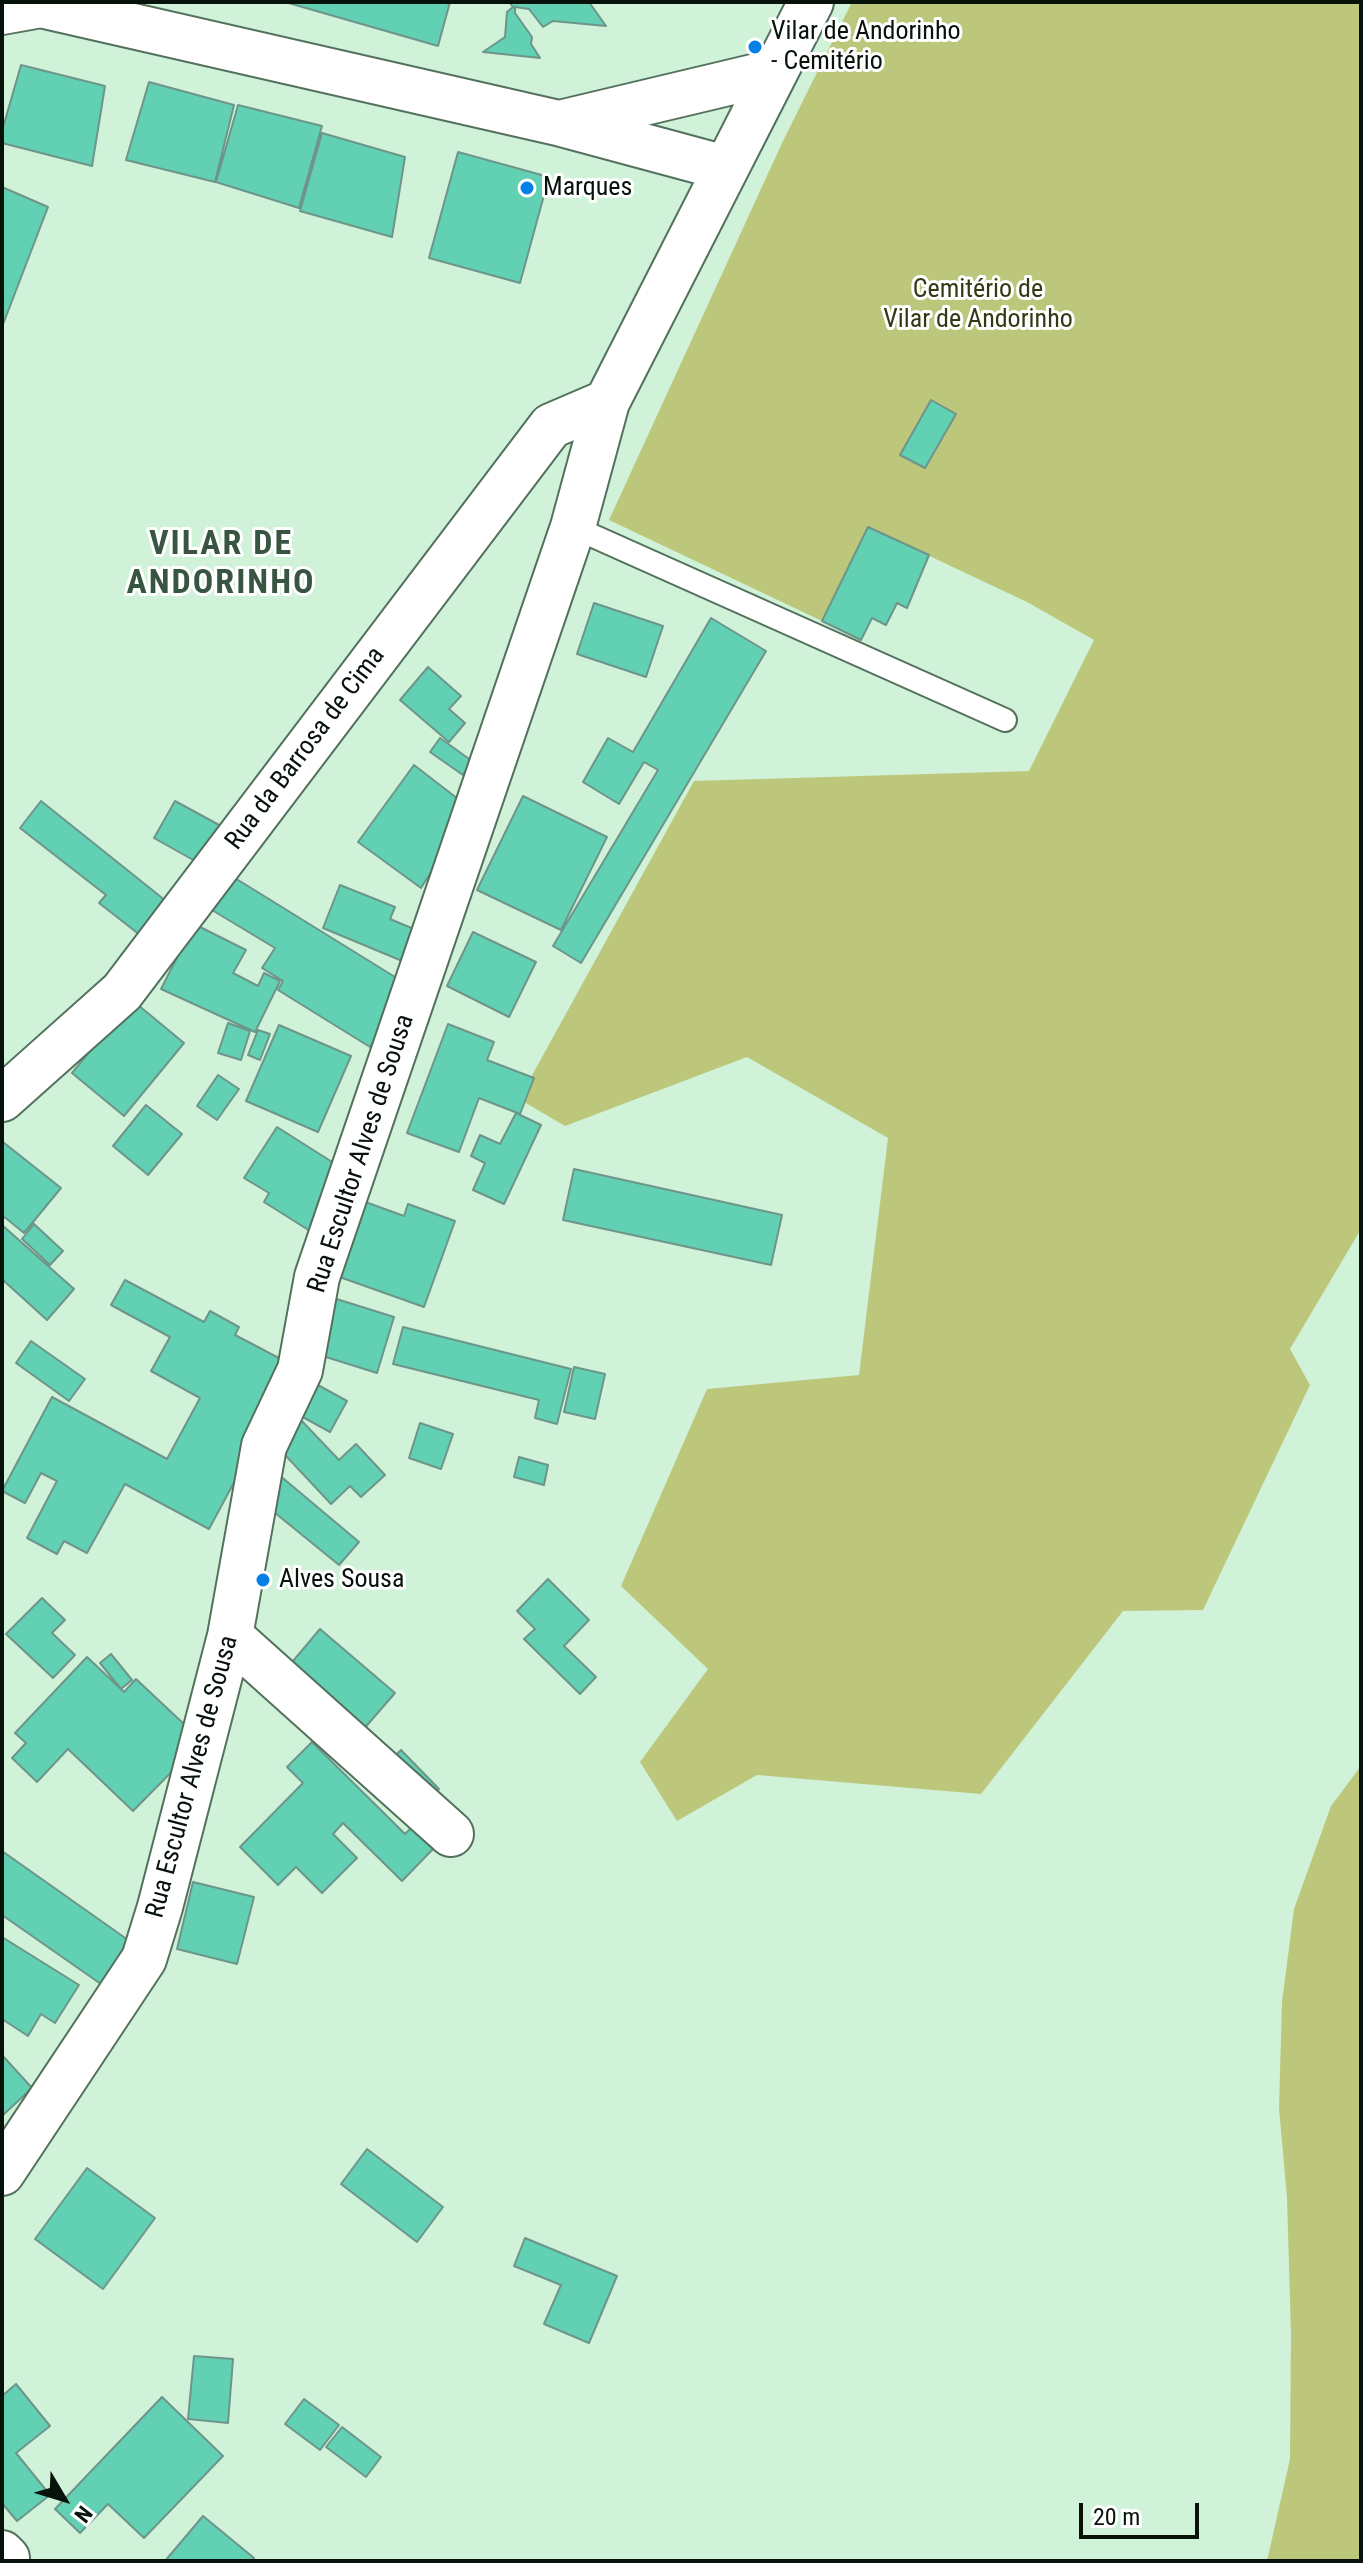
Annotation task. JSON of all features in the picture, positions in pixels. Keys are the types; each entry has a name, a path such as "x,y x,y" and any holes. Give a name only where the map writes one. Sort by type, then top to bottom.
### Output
{"street":[{"path":"27,6 558,123 725,168 811,2"},
{"path":"558,123 774,72"},
{"name":"Rua Escultor Alves de Sousa","path":"2,2173 144,1959 230,1636 264,1446 300,1370 317,1277 573,527 607,402 725,168"},
{"name":"Rua da Barrosa de Cima","path":"2,1099 122,992 551,426 607,402"},
{"path":"230,1636 451,1834"},
{"path":"2,2553 7,2558 5,2561"}],"lane":[{"path":"573,527 1005,720"}],"green space":[{"name":"Cemitério de Vilar de Andorinho","path":"852,2 1361,2 1361,1229 1290,1349 1310,1385 1203,1610 1123,1611 981,1794 757,1775 677,1821 640,1762 708,1669 621,1586 707,1389 859,1375 888,1138 747,1057 565,1126 519,1099 694,781 1029,771 1094,640 1027,602 868,527 822,621 609,520 783,141"},
{"path":"1361,1766 1361,2561 1267,2561 1290,2459 1291,2334 1287,2198 1279,2108 1282,2002 1294,1909 1331,1806"}],"building":[{"path":"285,2 450,2 438,46"},
{"path":"509,2 589,2 606,26 553,21 543,27 529,9 515,7 515,13 532,37 531,44 540,58 483,52 505,37 507,12 513,7"},
{"path":"21,65 105,86 92,166 2,143 2,131"},
{"path":"149,82 234,105 215,182 126,160"},
{"path":"238,105 322,126 299,208 216,182"},
{"path":"322,133 405,157 392,237 300,211"},
{"path":"458,152 549,177 520,283 429,258"},
{"path":"2,187 48,207 2,327"},
{"path":"931,400 956,414 925,468 900,455"},
{"path":"868,527 929,555 907,608 897,603 886,625 872,618 861,640 822,621"},
{"path":"594,603 663,626 646,677 577,654"},
{"path":"711,618 766,651 581,963 553,946 658,770 644,762 619,804 583,782 608,738 633,752"},
{"path":"428,667 461,696 449,709 465,723 449,742 400,700"},
{"path":"440,738 472,761 463,775 430,752"},
{"path":"414,765 471,809 421,888 358,842"},
{"path":"523,796 607,837 561,930 477,890"},
{"path":"41,801 176,909 149,942 99,903 106,895 20,828"},
{"path":"175,801 232,832 211,870 154,838"},
{"path":"222,870 408,985 370,1047 278,990 283,981 262,968 275,948 202,904"},
{"path":"340,885 395,907 390,919 421,932 407,963 323,928"},
{"path":"194,924 246,950 233,973 258,986 264,973 280,981 255,1032 161,989"},
{"path":"473,932 536,962 509,1017 447,986"},
{"path":"132,1000 184,1043 124,1116 72,1073"},
{"path":"228,1023 250,1031 241,1060 218,1053"},
{"path":"448,1024 494,1042 487,1060 534,1078 520,1114 479,1098 459,1152 407,1133"},
{"path":"279,1025 351,1056 318,1132 246,1101"},
{"path":"258,1030 270,1034 260,1060 248,1055"},
{"path":"218,1075 239,1089 217,1120 197,1106"},
{"path":"146,1105 182,1134 148,1175 113,1146"},
{"path":"516,1113 541,1125 504,1204 473,1190 485,1163 471,1156 480,1135 500,1144"},
{"path":"277,1127 348,1172 310,1231 264,1202 269,1193 244,1178"},
{"path":"3,1142 61,1188 24,1233 2,1215"},
{"path":"574,1169 782,1215 771,1265 563,1220"},
{"path":"360,1200 404,1216 408,1204 455,1221 424,1307 334,1275"},
{"path":"34,1224 63,1251 50,1265 22,1239"},
{"path":"2,1225 74,1289 47,1320 4,1281 2,1283"},
{"path":"125,1280 204,1322 210,1311 239,1327 235,1335 296,1367 209,1529 125,1484 87,1553 64,1541 57,1554 27,1538 57,1481 41,1473 25,1503 2,1491 52,1397 167,1459 200,1398 151,1371 170,1337 111,1305"},
{"path":"327,1296 394,1317 377,1373 310,1352"},
{"path":"403,1327 571,1369 557,1424 535,1418 539,1400 393,1364"},
{"path":"31,1341 85,1379 69,1401 16,1363"},
{"path":"574,1367 605,1374 595,1419 564,1412"},
{"path":"307,1379 347,1401 330,1432 290,1410"},
{"path":"298,1417 339,1460 356,1444 385,1475 361,1497 350,1486 331,1504 272,1441"},
{"path":"420,1423 453,1434 441,1469 409,1458"},
{"path":"519,1457 548,1465 544,1485 514,1477"},
{"path":"278,1474 359,1542 339,1565 258,1499"},
{"path":"548,1579 589,1620 564,1646 596,1677 580,1694 524,1639 535,1629 517,1611"},
{"path":"42,1598 65,1620 52,1633 75,1655 53,1678 6,1634"},
{"path":"320,1629 395,1693 362,1731 288,1667"},
{"path":"111,1654 132,1680 121,1689 100,1663"},
{"path":"87,1657 124,1692 136,1679 202,1741 133,1811 68,1749 37,1782 12,1758 26,1743 15,1733"},
{"path":"312,1742 405,1834 412,1827 434,1848 402,1881 343,1823 333,1834 357,1858 322,1893 296,1867 278,1885 240,1847 303,1783 287,1767"},
{"path":"401,1750 439,1789 422,1805 385,1766"},
{"path":"2,1851 138,1947 108,1989 2,1915"},
{"path":"193,1882 254,1897 237,1964 177,1949"},
{"path":"2,1937 79,1985 55,2023 41,2014 28,2036 2,2019"},
{"path":"2,2055 32,2088 2,2116"},
{"path":"367,2149 443,2207 417,2242 341,2184"},
{"path":"87,2168 155,2218 103,2289 35,2239"},
{"path":"525,2238 617,2276 589,2343 544,2324 561,2285 514,2266"},
{"path":"194,2356 233,2359 228,2423 188,2419"},
{"path":"16,2384 50,2426 16,2453 50,2495 17,2521 2,2503 2,2396"},
{"path":"162,2397 223,2456 144,2538 108,2504 80,2533 55,2509"},
{"path":"304,2399 339,2425 320,2450 285,2424"},
{"path":"342,2427 381,2457 366,2477 326,2447"},
{"path":"203,2516 254,2558 251,2561 165,2561"}],"place":[{"name":"Vilar de Andorinho - Cemitério","path":"755,47"},
{"name":"Marques","path":"527,188"},
{"name":"Alves Sousa","path":"263,1580"}],"district":[{"name":"VILAR DE ANDORINHO","path":"221,564"}]}
